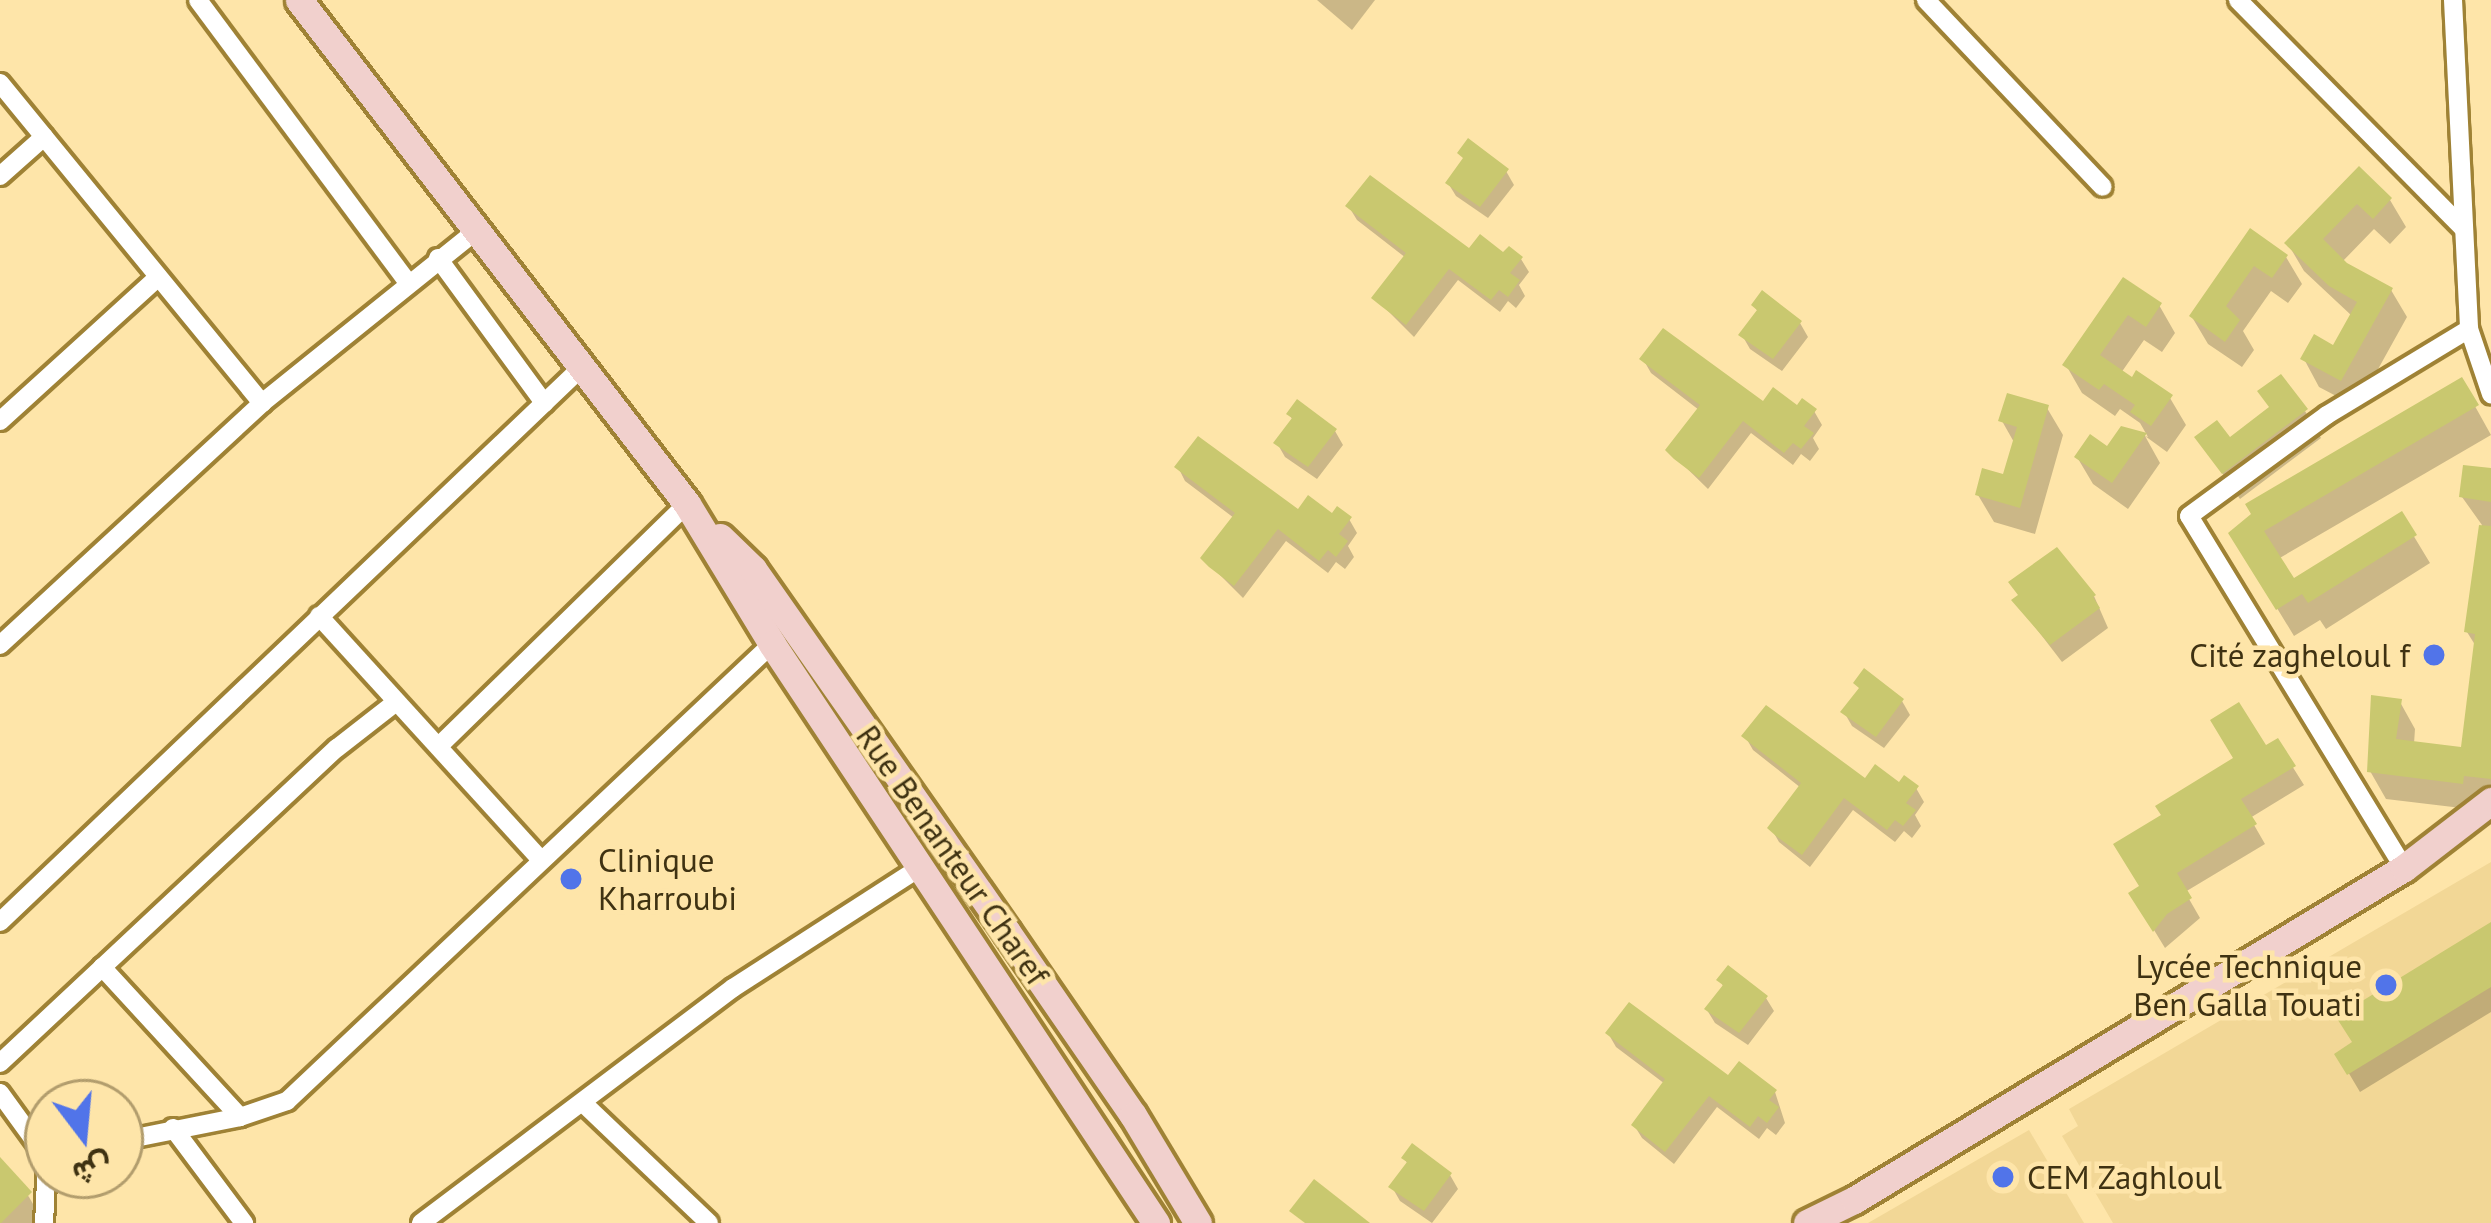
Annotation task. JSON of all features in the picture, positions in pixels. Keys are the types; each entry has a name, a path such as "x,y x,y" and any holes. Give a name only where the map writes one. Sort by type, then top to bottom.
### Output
{"main road":[{"name":"Rue Benanteur Charef","path":"299,0 687,504 772,644 1156,1223"},
{"name":"Rue Benanteur Charef","path":"687,504 766,588 1133,1115 1198,1223"},
{"path":"1807,1223 2404,868 2491,801"}],"street":[{"path":"198,0 406,281"},
{"path":"1926,0 2103,187"},
{"path":"2238,0 2463,228"},
{"path":"2453,0 2469,329 2491,394"},
{"path":"0,83 262,403"},
{"path":"0,176 44,137"},
{"path":"3,636 262,403 406,281 476,230"},
{"path":"438,258 544,403"},
{"path":"0,421 158,277"},
{"path":"2404,868 2189,516 2327,415 2469,329"},
{"path":"0,922 584,365"},
{"path":"440,745 687,504"},
{"path":"319,616 541,860"},
{"path":"144,1135 240,1117 287,1101 772,644"},
{"path":"0,1063 337,748 396,702"},
{"path":"422,1223 733,988 922,866"},
{"path":"103,967 240,1117"},
{"path":"1,1097 24,1128"},
{"path":"584,1103 710,1223"},
{"path":"172,1128 244,1223"}],"shaded area":[{"name":"Lycée Technique Ben Galla Touati","path":"2491,862 2491,1223 2113,1223 2062,1136 2078,1126 2069,1109"},
{"name":"CEM Zaghloul","path":"2029,1130 2084,1223 1868,1223"}],"building":[{"path":"1468,138 1509,169 1480,207 1445,183 1463,158 1457,153"},
{"path":"2359,166 2392,198 2373,219 2357,204 2323,239 2347,263 2393,288 2341,381 2300,359 2314,334 2333,345 2357,302 2329,286 2284,243"},
{"path":"1370,175 1469,248 1480,234 1503,252 1509,246 1523,257 1510,273 1520,280 1508,297 1499,290 1491,300 1449,269 1406,325 1371,298 1406,253 1345,206"},
{"path":"2250,228 2288,255 2272,278 2254,266 2226,306 2240,320 2225,342 2189,316"},
{"path":"2123,277 2162,303 2146,327 2128,315 2100,355 2132,377 2136,370 2173,395 2151,426 2130,412 2135,405 2104,384 2099,390 2062,365"},
{"path":"1762,290 1802,321 1773,359 1738,335 1757,310 1751,305"},
{"path":"1663,328 1763,401 1773,387 1797,405 1802,398 1817,409 1804,426 1814,433 1801,449 1793,443 1784,453 1743,421 1699,478 1665,450 1700,405 1639,359"},
{"path":"2281,374 2308,409 2222,474 2194,437 2217,420 2230,437 2269,407 2257,391"},
{"path":"2462,377 2479,405 2264,531 2294,578 2402,511 2417,535 2308,603 2302,594 2276,610 2228,533 2251,514 2245,504"},
{"path":"2007,393 2049,405 2020,508 1975,495 1982,468 2003,474 2017,427 1998,421"},
{"path":"1297,399 1337,429 1308,467 1273,443 1292,418 1286,414"},
{"path":"2121,426 2147,433 2112,483 2074,457 2090,434 2107,446"},
{"path":"1198,436 1298,509 1308,495 1332,513 1337,506 1352,517 1339,534 1348,541 1336,557 1328,550 1319,561 1278,529 1234,586 1209,567 1200,558 1235,513 1174,467"},
{"path":"2463,465 2491,468 2491,502 2459,497"},
{"path":"2479,525 2491,526 2491,779 2464,776 2463,784 2367,772 2371,695 2402,699 2396,739 2461,747 2475,634 2464,632"},
{"path":"2057,547 2096,595 2100,608 2050,645 2011,600 2018,595 2008,582"},
{"path":"1864,668 1904,699 1876,737 1840,712 1859,688 1853,683"},
{"path":"2239,702 2266,745 2278,738 2296,766 2241,799 2257,824 2177,873 2192,898 2167,914 2153,932 2128,893 2139,886 2113,844 2161,815 2155,806 2233,758 2210,720"},
{"path":"1766,705 1865,778 1875,764 1899,782 1904,775 1919,786 1906,803 1916,810 1903,826 1895,820 1887,830 1844,798 1802,855 1767,828 1801,783 1741,736"},
{"path":"2491,922 2491,987 2347,1075 2334,1054 2352,1042 2336,1017"},
{"path":"1728,965 1768,996 1739,1033 1704,1009 1723,985 1716,980"},
{"path":"1629,1002 1728,1075 1739,1061 1777,1090 1769,1100 1779,1107 1767,1123 1758,1116 1750,1127 1709,1096 1665,1152 1631,1125 1665,1079 1605,1033"},
{"path":"1412,1143 1452,1173 1424,1211 1388,1187 1407,1162 1401,1158"},
{"path":"0,1157 24,1183 25,1199 0,1223"},
{"path":"1314,1179 1370,1223 1305,1223 1289,1211"}],"place":[{"name":"Cité zagheloul f","path":"2434,655"},
{"name":"Clinique Kharroubi","path":"571,879"},
{"name":"Lycée Technique Ben Galla Touati","path":"2386,985"},
{"name":"CEM Zaghloul","path":"2003,1177"}]}
